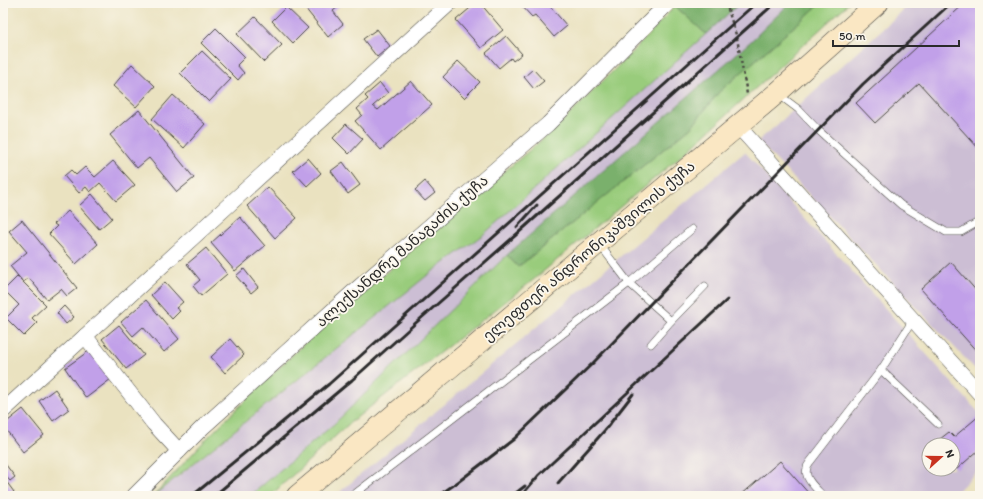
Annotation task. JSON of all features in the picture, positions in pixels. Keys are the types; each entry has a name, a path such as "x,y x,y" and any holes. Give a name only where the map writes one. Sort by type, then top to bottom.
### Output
{"main road":[{"name":"ელეფთერ ანდრონიკაშვილის ქუჩა","path":"297,496 777,93 878,3"}],"street":[{"path":"3,411 450,3"},
{"name":"ალექსანდრე მანაგაძის ქუჩა","path":"134,496 208,423 352,293 548,124 668,3"},
{"path":"744,120 913,320 980,394"},
{"path":"85,336 154,424 179,451"}],"lane":[{"path":"777,93 798,109 818,130 900,204 946,232 961,232 980,222"},
{"path":"352,496 629,283 692,229"},
{"path":"598,243 629,283 671,321"},
{"path":"651,344 704,286"},
{"path":"823,496 806,476 806,469 881,370 913,320"},
{"path":"881,370 938,424"}],"path":[{"path":"726,3 737,38 744,120"}],"shaded area":[{"path":"740,3 790,3 750,42 507,255 334,424 250,496 154,496 429,274 484,234"},
{"path":"911,3 980,3 980,374 758,141"},
{"path":"745,152 980,414 980,468 953,496 335,496"}],"green space":[{"path":"678,3 740,3 706,34 675,6"},
{"path":"790,3 821,3 719,92 691,127 518,267 507,255 750,42"},
{"path":"821,3 849,3 687,151 532,281 351,422 270,496 250,496 334,424 507,255 518,267 691,127 719,92"},
{"path":"675,6 706,34 484,234 429,274 153,496 209,436 313,335 558,126 639,45"}],"building":[{"path":"301,3 343,3 333,11 343,24 328,37"},
{"path":"476,3 480,3 503,30 481,48 456,20"},
{"path":"519,3 548,4 567,26 554,37 535,15 532,17"},
{"path":"965,3 980,3 980,150 919,83 875,123 856,103"},
{"path":"286,7 308,28 293,43 272,21"},
{"path":"255,17 282,45 264,62 237,34"},
{"path":"216,28 245,57 237,65 244,73 238,80 201,43"},
{"path":"377,29 390,46 377,57 363,39"},
{"path":"506,36 522,54 513,61 511,58 499,68 486,53"},
{"path":"202,51 231,79 209,102 180,73"},
{"path":"458,61 480,82 464,98 443,77"},
{"path":"132,64 155,86 136,107 113,86"},
{"path":"533,69 544,81 534,89 524,77"},
{"path":"411,81 432,105 381,150 355,121 362,115 357,109 368,99 365,96 380,83 388,93 373,106 378,110"},
{"path":"173,95 205,124 184,148 152,119"},
{"path":"139,110 194,178 177,192 149,158 137,168 110,135"},
{"path":"346,124 363,139 349,154 333,138"},
{"path":"308,158 321,173 307,186 293,171"},
{"path":"113,161 135,185 116,201 100,183 90,192 86,187 79,193 64,176 71,170 76,175 85,167 95,177"},
{"path":"343,162 360,185 348,194 331,171"},
{"path":"425,181 435,193 425,201 415,190"},
{"path":"268,187 297,218 275,238 247,206"},
{"path":"92,194 112,218 99,229 79,206"},
{"path":"68,211 98,244 76,264 49,234 57,226 54,224"},
{"path":"240,217 265,246 235,271 211,243"},
{"path":"22,220 77,288 67,296 61,289 47,300 29,278 23,282 46,305 32,318 37,323 24,336 6,318 19,305 4,290 18,276 10,266 27,252 9,231"},
{"path":"206,248 227,274 201,296 193,286 200,280 187,264"},
{"path":"951,262 980,295 980,355 921,289"},
{"path":"244,269 258,287 251,293 236,276"},
{"path":"165,282 183,302 176,308 180,311 172,319 151,295"},
{"path":"146,300 179,339 164,352 143,327 133,336 121,322"},
{"path":"64,306 74,317 66,324 57,313"},
{"path":"119,325 144,355 126,369 102,339"},
{"path":"230,339 244,355 225,373 211,357"},
{"path":"90,350 111,379 86,398 65,368"},
{"path":"55,389 69,409 53,421 39,401"},
{"path":"23,409 44,435 23,452 3,425"},
{"path":"980,415 980,449 961,466 961,437 954,437"},
{"path":"949,432 954,437 943,437"},
{"path":"3,461 15,477 10,481 3,473"},
{"path":"780,461 811,496 740,496"},
{"path":"3,477 14,492 10,496 3,496"}],"railway":[{"path":"192,496 329,384 756,3"},
{"path":"214,496 352,380 775,3"},
{"path":"438,496 514,439 593,363 863,84 951,3"},
{"path":"517,227 537,205"},
{"path":"521,496 539,475 727,300"},
{"path":"558,483 605,430 633,394"},
{"path":"512,496 525,486"}]}
